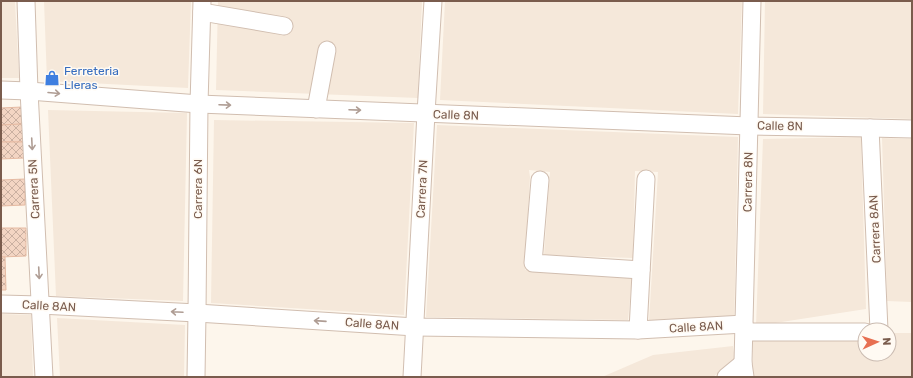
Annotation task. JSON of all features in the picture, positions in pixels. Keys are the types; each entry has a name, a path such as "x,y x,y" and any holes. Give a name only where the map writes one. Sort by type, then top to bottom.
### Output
{"street":[{"name":"Carrera 5N","path":"26,1 29,91 44,377"},
{"name":"Carrera 7N","path":"412,377 426,113 434,1"},
{"name":"Carrera 8N","path":"744,370 752,1"},
{"path":"202,6 284,26"},
{"name":"Carrera 6N","path":"196,377 199,104 202,6"},
{"path":"316,109 327,50"},
{"name":"Calle 8N","path":"1,90 199,104 749,126 912,130"},
{"name":"Carrera 8AN","path":"870,128 879,322"},
{"path":"540,180 533,263 641,270"},
{"path":"638,330 646,180"},
{"name":"Calle 8AN","path":"1,304 197,313 415,327 638,330 744,328 857,332"},
{"path":"726,377 744,370"}],"shaded area":[{"path":"1,1 15,1 19,78 1,78"},
{"path":"44,1 191,1 188,88 47,81"},
{"path":"218,1 422,1 418,98 216,90"},
{"path":"445,1 742,1 738,114 440,100"},
{"path":"765,1 912,1 912,119 763,114"},
{"path":"48,110 187,113 183,301 56,296"},
{"path":"214,120 414,123 404,315 211,303"},
{"path":"437,125 738,137 734,331 648,338 658,172 635,171 633,258 544,255 550,172 529,170 530,177 525,270 632,278 628,320 426,317"},
{"path":"861,137 866,309 756,326 763,139"},
{"path":"882,138 912,139 912,302 887,301"},
{"path":"1,314 31,315 33,377 1,377"},
{"path":"57,318 185,325 184,377 60,377"},
{"path":"897,333 912,333 912,377 753,377 753,335 857,334 857,362 897,362"},
{"path":"733,346 735,360 713,377 602,377 653,355"}],"building":[{"path":"22,107 22,124 1,125 1,108"},
{"path":"22,124 24,142 1,142 1,125"},
{"path":"1,142 24,142 24,158 1,159"},
{"path":"25,179 25,205 1,206 1,180"},
{"path":"1,228 26,228 26,256 1,257"},
{"path":"1,257 5,257 6,290 1,290"}],"place":[{"name":"Ferreteria Lleras","path":"52,78"}]}
